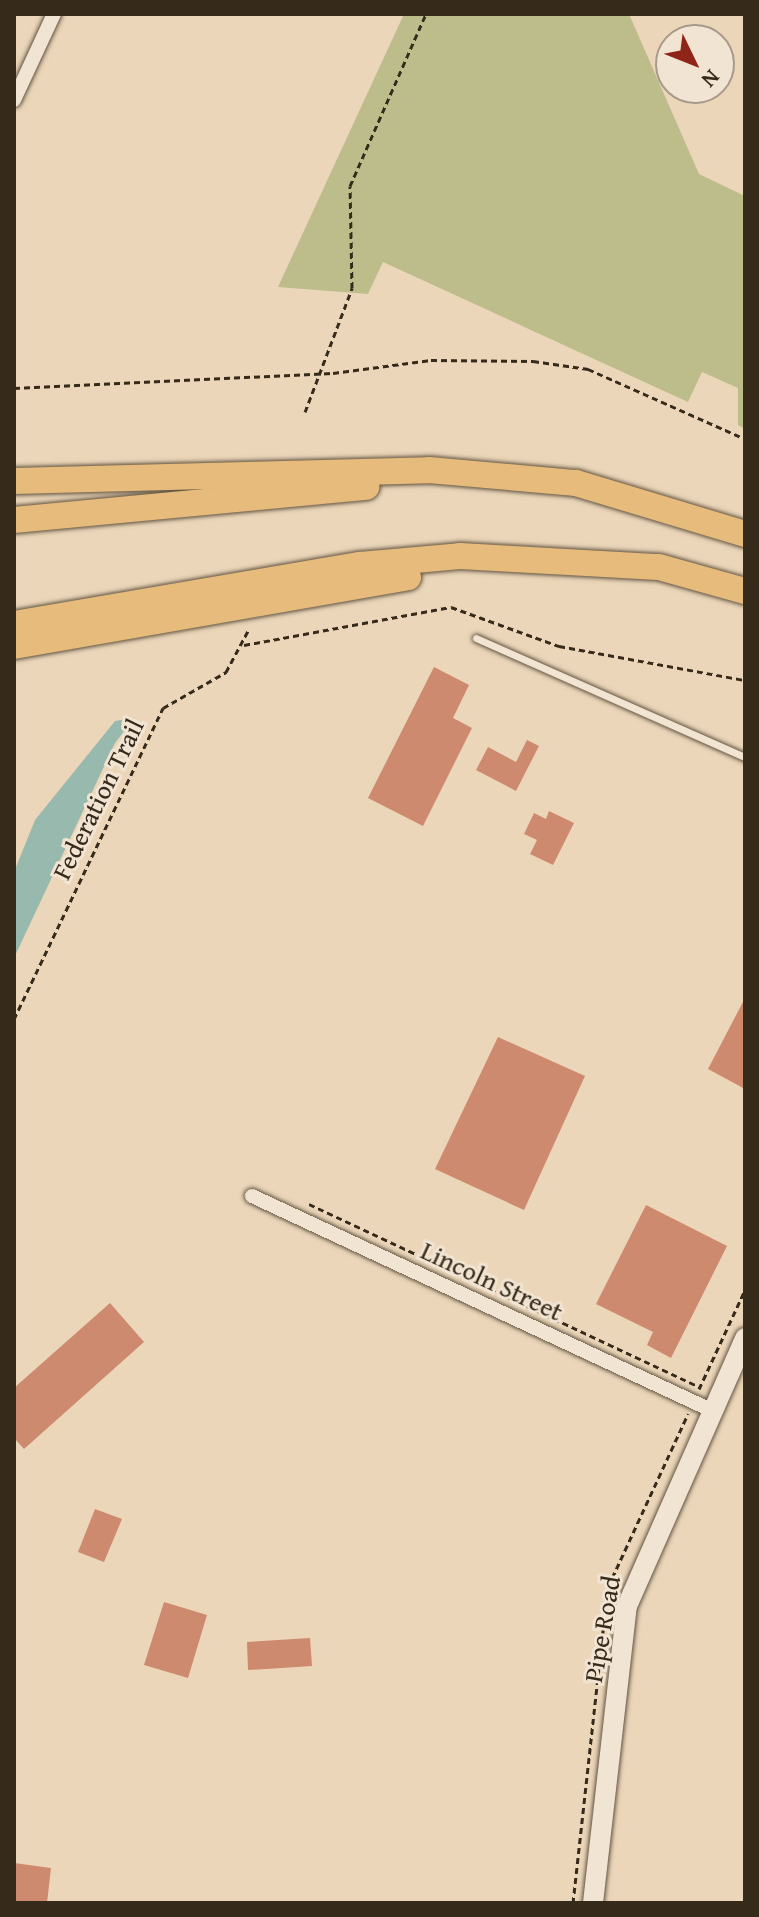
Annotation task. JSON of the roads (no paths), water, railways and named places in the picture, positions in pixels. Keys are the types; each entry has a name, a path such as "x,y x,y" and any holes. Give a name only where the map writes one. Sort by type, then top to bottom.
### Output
{"highway":[{"path":"14,481 429,470 576,483 745,534"},
{"path":"14,520 427,485 573,494 671,513"},
{"path":"14,624 360,565 460,556 659,567 745,591"},
{"path":"14,646 444,573 659,567"}],"street":[{"path":"14,100 54,14"},
{"name":"Lincoln Street","path":"252,1196 711,1410"},
{"name":"Pipe Road","path":"593,1903 627,1606 745,1338"}],"lane":[{"path":"476,638 744,756"}],"water":[{"path":"134,718 115,743 14,958 14,872 35,820 115,721"}]}
